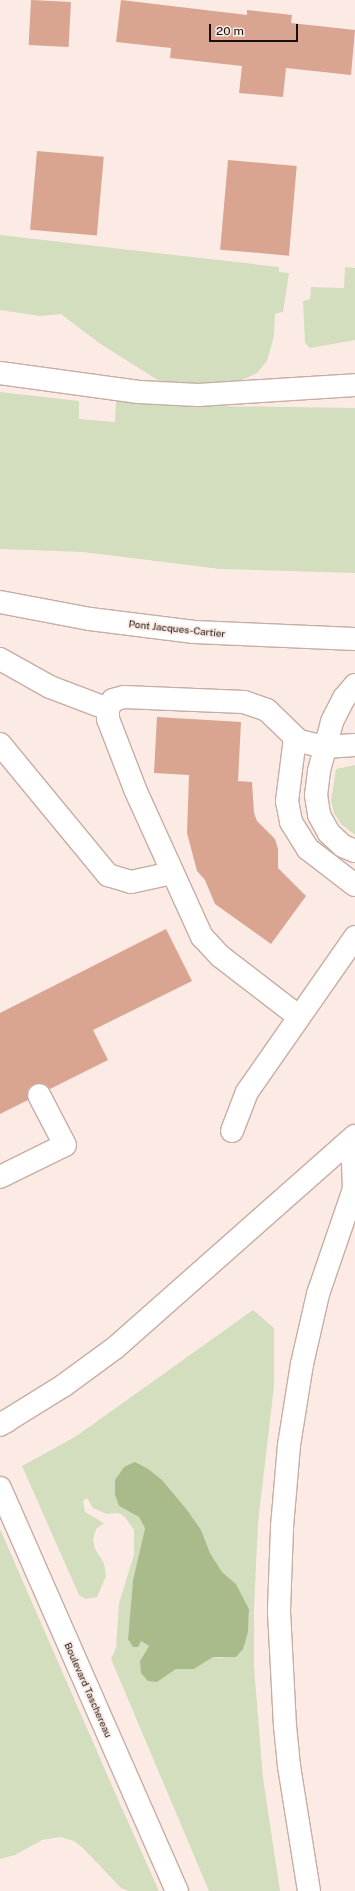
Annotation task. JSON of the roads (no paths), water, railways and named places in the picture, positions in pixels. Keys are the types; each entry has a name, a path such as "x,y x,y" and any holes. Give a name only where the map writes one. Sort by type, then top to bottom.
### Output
{"main road":[{"path":"0,373 171,394 212,395 355,385"},
{"name":"Pont Jacques-Cartier","path":"0,602 82,618 188,632 263,637 355,639"},
{"path":"0,660 50,687 108,709"},
{"path":"355,685 338,711 325,747 316,794 319,815 336,840 355,851"},
{"path":"298,1016 208,945 198,930 132,782 108,719 108,709 114,700 124,697 244,702 267,710 299,741 325,747 355,745"},
{"path":"295,738 287,801 291,822 308,849 355,885"},
{"path":"0,744 108,875 131,882 172,873"},
{"path":"232,1131 247,1092 298,1016 355,937"},
{"path":"0,1177 65,1145 39,1095"},
{"path":"2,1423 64,1386 115,1348 354,1138"},
{"path":"309,1891 289,1766 285,1718 279,1610 282,1527 289,1444 302,1364 320,1287 354,1189 354,1138"},
{"name":"Boulevard Taschereau","path":"0,1488 177,1891"}]}
